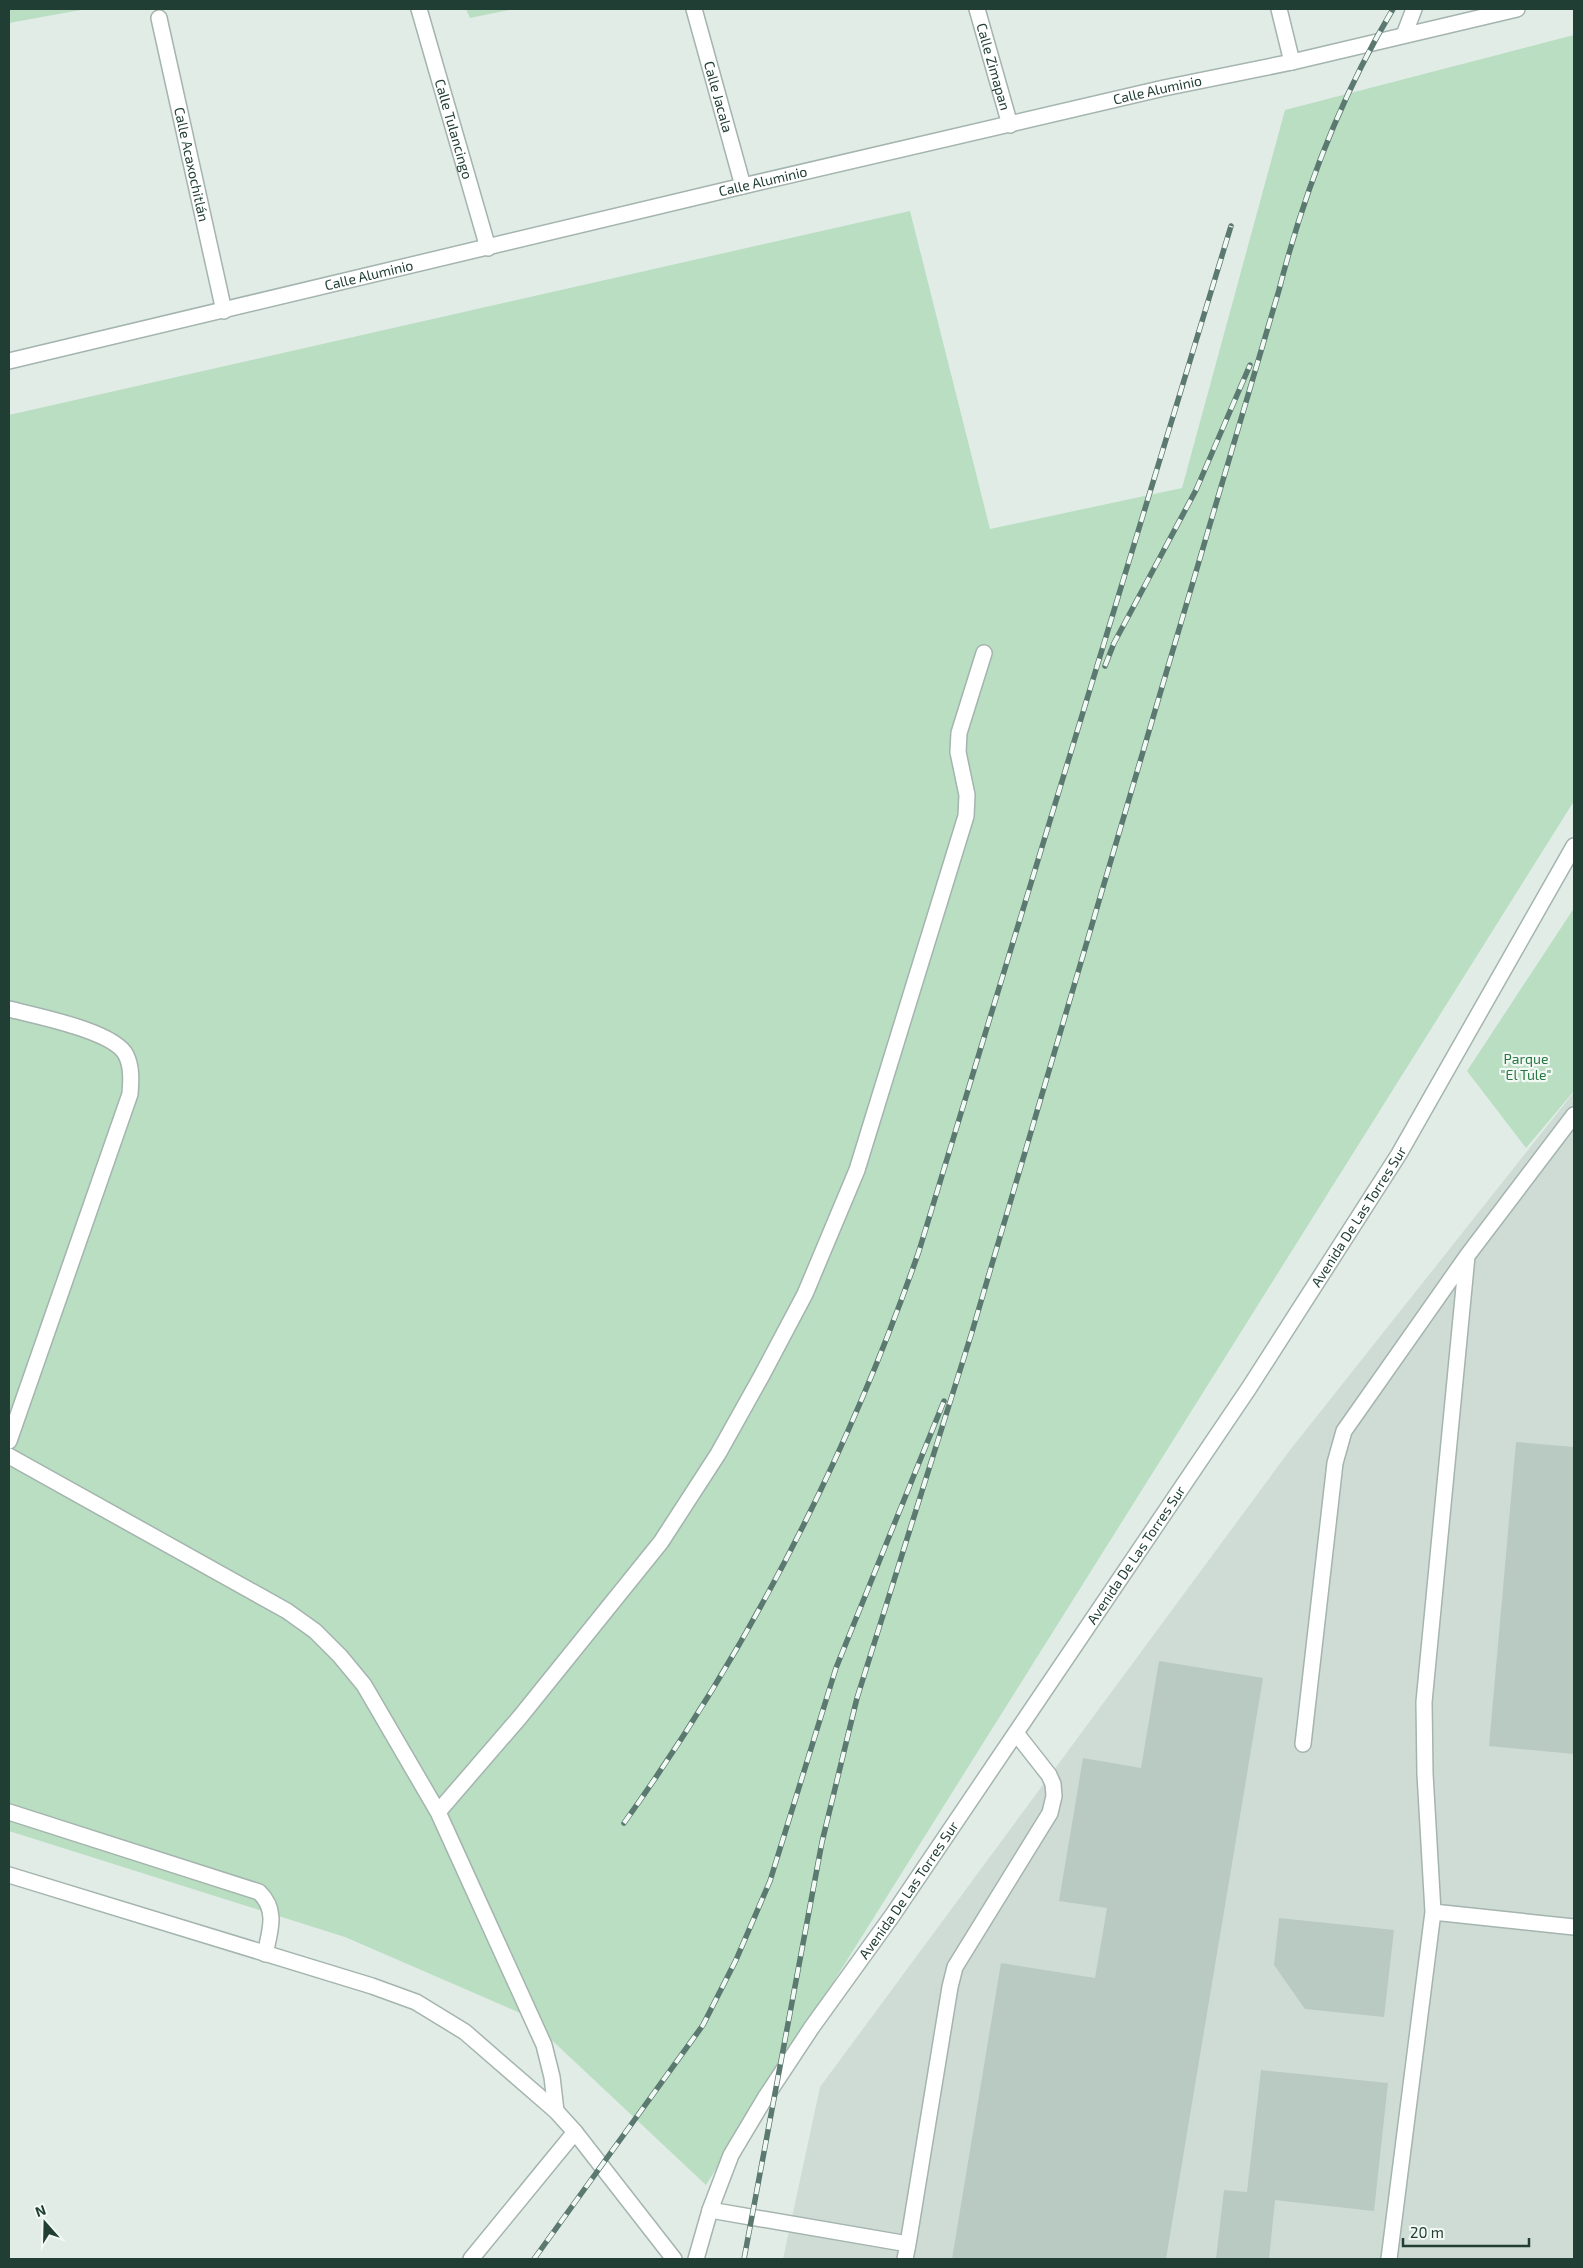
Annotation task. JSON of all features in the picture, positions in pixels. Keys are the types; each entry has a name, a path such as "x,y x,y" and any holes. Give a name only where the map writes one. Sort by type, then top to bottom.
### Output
{"street":[{"name":"Calle Tulancingo","path":"419,9 488,248"},
{"name":"Calle Jacala","path":"694,9 743,186"},
{"name":"Calle Zimapan","path":"977,9 1010,125"},
{"path":"1279,9 1292,62"},
{"path":"1404,35 1414,9"},
{"name":"Calle Aluminio","path":"9,361 743,186 1164,88 1292,62 1518,9"},
{"name":"Calle Acaxochitlán","path":"160,18 224,311"},
{"path":"438,1812 520,1717 661,1542 718,1454 804,1294 857,1170 966,816 967,795 958,752 960,733 984,653"},
{"name":"Avenida De Las Torres Sur","path":"696,2259 710,2210 731,2155 779,2077 812,2027 892,1916 1249,1388 1399,1154 1574,846"},
{"path":"9,1009 99,1034 113,1041 126,1055 131,1072 130,1094 9,1441"},
{"path":"1304,1744 1335,1463 1344,1431 1467,1256 1574,1115"},
{"path":"1389,2259 1433,1912 1425,1774 1424,1702 1467,1256"},
{"path":"9,1456 287,1611 314,1631 340,1656 364,1685 438,1812 544,2045 552,2077 556,2111"},
{"path":"710,2210 906,2252 950,1987 955,1967 1050,1813 1054,1796 1049,1774 1016,1733"},
{"path":"9,1812 259,1892 266,1899 272,1918 265,1954"},
{"path":"9,1875 372,1986 416,2002 465,2032 556,2111 575,2132 674,2259"},
{"path":"1433,1912 1574,1926"},
{"path":"471,2259 575,2132"}],"shaded area":[{"path":"1574,1092 1574,2259 783,2259 820,2087 1290,1450"}],"green space":[{"path":"9,9 86,9 9,23"},
{"path":"466,9 513,9 470,18"},
{"path":"1574,35 1574,801 706,2185 525,2015 345,1937 9,1831 9,415 910,211 990,529 1182,488 1285,110"},
{"name":"Parque \"El Tule\"","path":"1574,908 1574,1091 1526,1148 1467,1071"}],"building":[{"path":"1516,1442 1574,1447 1574,1754 1489,1746"},
{"path":"1159,1661 1263,1678 1166,2259 952,2259 1001,1963 1095,1978 1107,1908 1059,1901 1083,1758 1141,1768"},
{"path":"1279,1918 1394,1930 1384,2017 1305,2009 1274,1965"},
{"path":"1261,2070 1388,2083 1374,2211 1275,2200 1269,2259 1216,2259 1224,2190 1247,2192"}],"railway":[{"path":"744,2259 822,1842 857,1698 972,1332 1300,217 1312,181 1341,110 1374,42 1393,9"},
{"path":"624,1823 670,1756 713,1688 792,1548 861,1402 891,1327 919,1251 1231,226"},
{"path":"1105,666 1114,643 1196,490 1250,365"},
{"path":"534,2259 703,2025 736,1960 770,1881 836,1668 944,1401"}]}
